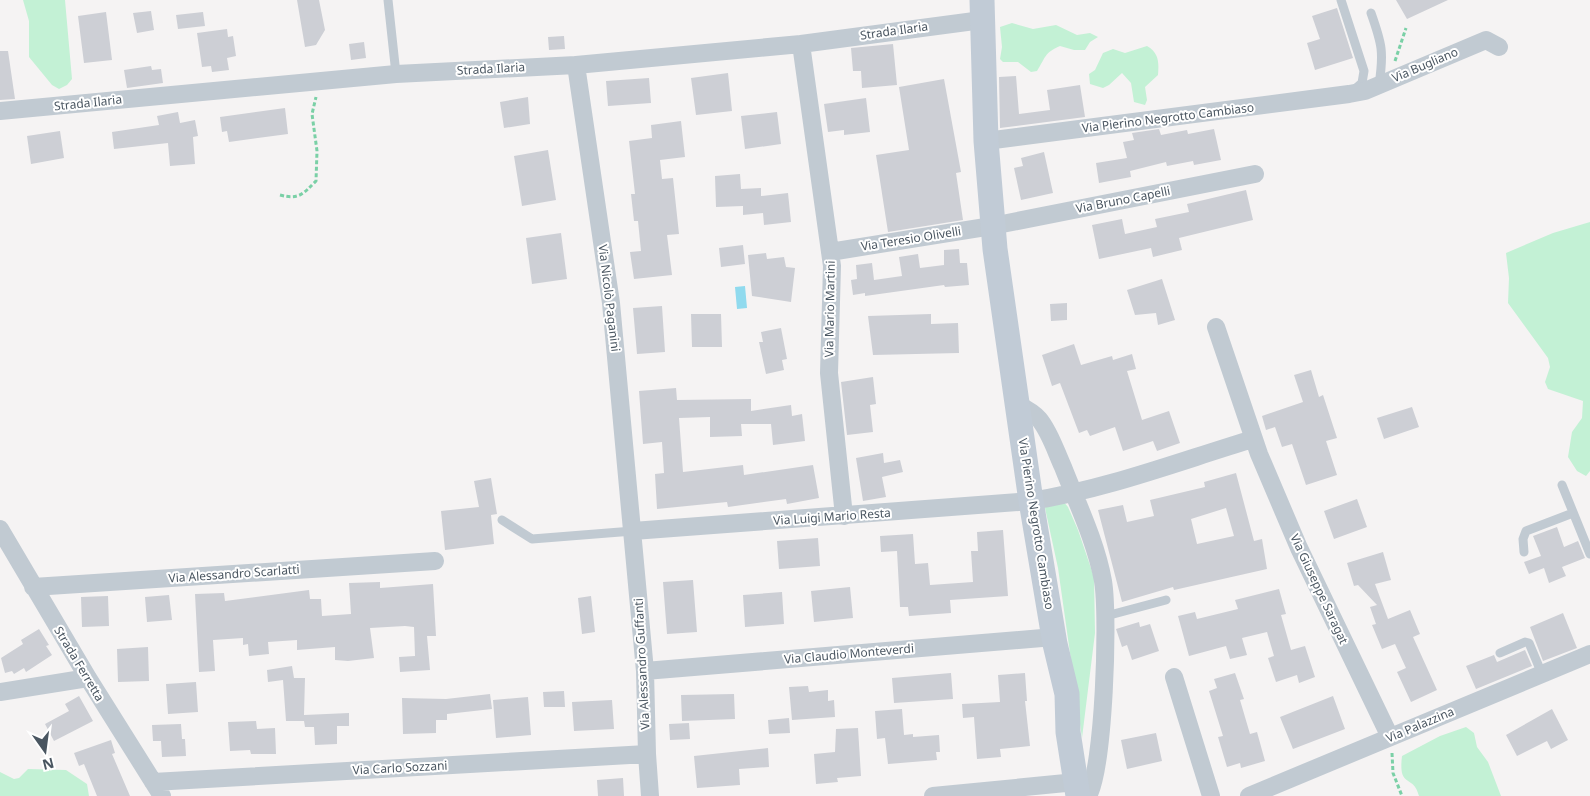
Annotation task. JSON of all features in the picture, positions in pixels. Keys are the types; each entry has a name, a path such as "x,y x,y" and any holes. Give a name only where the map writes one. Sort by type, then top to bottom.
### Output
{"street":[{"name":"Strada Ilaria","path":"0,112 396,74 576,65 801,44 982,10"},
{"name":"Via Pierino Negrotto Cambiaso","path":"982,10 986,140 992,226 1017,404 1054,640 1067,694 1068,732 1081,791 1092,789 1098,742 1106,616 1102,580 1095,553 1073,493 1040,420 1017,404"},
{"name":"Via Bugliano","path":"1349,94 1383,83 1486,40 1499,48"},
{"name":"Via Mario Martini","path":"801,44 832,266 829,373 844,516"},
{"name":"Via Nicolò Paganini","path":"576,65 611,303 633,531"},
{"name":"Via Pierino Negrotto Cambiaso","path":"986,140 1349,94"},
{"name":"Via Bruno Capelli","path":"992,226 1255,174"},
{"name":"Via Teresio Olivelli","path":"830,252 992,226"},
{"name":"Via Giuseppe Saragat","path":"1216,327 1253,439 1299,548 1390,737"},
{"path":"1032,501 1073,493 1253,439"},
{"name":"Via Luigi Mario Resta","path":"633,531 1032,501"},
{"name":"Strada Ferretta","path":"0,529 6,550 34,587 88,678 158,789"},
{"name":"Via Alessandro Guffanti","path":"633,531 645,671 650,796"},
{"name":"Via Alessandro Scarlatti","path":"34,587 435,561"},
{"name":"Via Claudio Monteverdi","path":"645,671 1054,640"},
{"name":"Via Palazzina","path":"1249,796 1590,654"},
{"path":"1174,677 1211,796"},
{"path":"0,692 88,678"},
{"name":"Via Carlo Sozzani","path":"158,789 647,754"},
{"path":"933,796 1081,791"}],"lane":[{"path":"388,0 396,74"},
{"path":"1341,0 1364,71 1362,83 1349,94"},
{"path":"1371,13 1382,42 1383,83"},
{"path":"1562,485 1590,554"},
{"path":"1524,552 1523,539 1526,531 1574,513"},
{"path":"502,520 532,539 633,531"},
{"path":"1106,616 1166,600"},
{"path":"1500,653 1525,642 1529,643 1542,674"}],"path":[{"path":"1383,83 1406,28"},
{"path":"280,195 293,198 304,193 316,180 317,150 312,114 319,82"},
{"path":"1390,737 1393,773 1402,796"}],"green space":[{"path":"23,0 65,0 72,79 67,85 59,89 52,85 29,57 29,21"},
{"path":"1012,23 1033,29 1056,25 1077,35 1090,33 1098,37 1090,42 1085,50 1074,50 1060,46 1046,56 1037,71 1031,72 1018,62 1003,62 1000,59 1002,47 1000,27"},
{"path":"1147,46 1156,55 1158,75 1145,87 1147,100 1145,105 1134,102 1131,83 1122,73 1103,88 1090,84 1089,74 1095,70 1103,53 1113,49 1125,53"},
{"path":"1590,222 1590,471 1586,476 1577,471 1568,457 1572,432 1582,418 1583,401 1548,389 1545,382 1550,367 1548,358 1508,303 1509,278 1506,253 1553,233"},
{"path":"1063,501 1068,507 1078,530 1094,577 1095,633 1082,738 1058,568 1045,508 1048,504"},
{"path":"1466,727 1474,733 1477,747 1488,762 1501,796 1419,796 1413,785 1404,778 1401,767 1402,756 1440,736"},
{"path":"28,769 66,770 87,784 89,796 0,796 0,772 14,779 19,778"}],"water":[{"path":"745,286 747,308 737,309 735,287"}],"building":[{"path":"297,0 319,0 325,30 316,45 305,47"},
{"path":"1396,0 1448,0 1407,19"},
{"path":"1337,8 1353,58 1315,70 1307,43 1320,39 1312,16"},
{"path":"151,11 154,30 137,33 133,13"},
{"path":"106,12 112,60 84,63 78,16"},
{"path":"203,12 205,26 178,29 176,15"},
{"path":"227,29 228,37 233,36 236,56 227,58 229,70 212,72 211,66 202,67 197,33"},
{"path":"564,36 565,49 549,50 548,37"},
{"path":"364,42 366,58 351,60 349,44"},
{"path":"893,44 897,85 862,88 861,71 853,71 851,48"},
{"path":"0,51 8,51 15,99 0,100"},
{"path":"151,66 152,70 161,69 163,83 127,88 124,70"},
{"path":"728,73 732,111 696,115 691,78"},
{"path":"1016,76 1019,114 1050,110 1047,90 1080,85 1085,117 1000,128 999,77"},
{"path":"649,78 651,103 608,106 606,81"},
{"path":"944,79 961,172 956,173 963,220 888,232 876,155 909,150 899,87"},
{"path":"528,97 530,124 504,128 500,102"},
{"path":"866,98 870,132 844,135 844,130 828,132 824,104"},
{"path":"285,108 288,134 229,142 227,131 222,132 220,117"},
{"path":"178,112 180,123 195,120 198,136 193,137 195,164 170,166 168,143 114,149 112,132 159,125 157,116"},
{"path":"777,112 781,144 745,149 741,116"},
{"path":"681,121 685,157 660,160 662,179 673,178 679,234 667,235 672,275 634,279 630,252 641,251 638,221 634,221 631,194 635,194 629,141 652,138 651,125"},
{"path":"1159,129 1161,135 1187,130 1188,134 1214,129 1221,160 1194,165 1193,161 1167,166 1166,162 1130,171 1131,177 1099,183 1096,163 1127,158 1123,142 1134,140 1132,133"},
{"path":"60,131 64,158 31,164 27,136"},
{"path":"548,150 556,200 522,206 514,156"},
{"path":"1044,152 1053,193 1021,200 1014,168 1023,166 1021,158"},
{"path":"740,174 741,189 761,188 761,196 788,193 791,222 764,225 763,213 743,215 743,206 716,207 715,176"},
{"path":"1246,190 1253,220 1179,238 1182,250 1153,257 1151,248 1099,259 1092,225 1122,219 1125,234 1157,227 1155,219 1189,212 1187,204"},
{"path":"561,233 567,279 532,284 526,238"},
{"path":"743,245 745,264 721,267 719,248"},
{"path":"959,249 960,263 967,263 969,285 945,287 944,285 865,296 865,293 853,295 851,280 857,279 856,265 872,263 874,280 902,276 899,257 918,254 920,268 944,265 944,250"},
{"path":"766,253 767,259 784,257 786,267 795,268 791,302 752,296 748,255"},
{"path":"1162,279 1175,320 1158,325 1156,313 1135,315 1127,290"},
{"path":"1067,303 1067,320 1051,321 1050,304"},
{"path":"662,306 665,352 637,354 633,308"},
{"path":"691,314 721,314 722,347 692,347"},
{"path":"931,314 931,324 958,323 959,353 873,355 868,316"},
{"path":"781,328 787,359 782,360 784,370 766,374 759,342 763,342 761,332"},
{"path":"1074,344 1081,365 1112,356 1113,360 1132,354 1136,369 1127,371 1142,420 1169,411 1180,443 1157,451 1153,441 1123,451 1115,427 1090,436 1087,430 1079,433 1060,383 1052,386 1042,355"},
{"path":"1311,370 1319,397 1323,395 1337,438 1326,441 1337,475 1306,485 1292,444 1282,447 1275,427 1266,430 1262,416 1303,402 1294,375"},
{"path":"873,377 876,404 870,405 873,432 847,435 841,382"},
{"path":"676,388 677,400 751,399 751,411 791,405 792,416 802,414 805,441 773,445 771,424 741,424 742,436 710,437 710,417 679,418 683,472 743,465 744,475 813,465 819,498 787,504 786,499 728,507 727,502 657,509 655,474 664,473 662,442 643,444 639,391"},
{"path":"1412,407 1419,427 1384,439 1377,418"},
{"path":"883,453 884,463 900,460 903,472 882,477 886,497 863,501 856,458"},
{"path":"1236,473 1254,541 1262,539 1267,569 1174,590 1173,587 1122,602 1098,510 1123,505 1127,522 1154,516 1150,500 1205,487 1204,482","holes":["1226,508 1234,536 1197,544 1191,519"]},
{"path":"491,478 497,514 491,515 494,544 445,550 441,511 479,507 474,481"},
{"path":"1357,499 1367,527 1334,539 1324,511"},
{"path":"1557,527 1564,547 1578,541 1585,558 1562,567 1566,576 1549,583 1544,568 1529,574 1524,562 1541,556 1533,536"},
{"path":"1003,530 1008,596 950,600 951,613 909,616 908,607 900,607 897,551 881,552 880,536 913,534 915,564 928,563 930,585 973,582 971,551 978,551 977,532"},
{"path":"818,538 820,566 779,569 777,541"},
{"path":"1383,552 1391,580 1375,584 1388,619 1410,610 1420,634 1413,637 1437,690 1411,702 1397,672 1406,668 1395,644 1382,649 1372,625 1376,624 1370,607 1377,605 1358,585 1354,586 1347,563"},
{"path":"693,580 697,632 667,634 663,582"},
{"path":"380,582 380,588 433,584 436,636 427,636 430,670 400,672 399,657 415,656 414,627 405,626 370,628 374,658 348,661 335,660 335,647 297,650 297,640 268,642 269,654 249,656 248,644 243,645 243,638 213,640 215,671 199,672 195,594 224,593 225,601 309,590 310,599 321,599 322,616 351,614 349,583"},
{"path":"850,587 853,618 814,622 811,591"},
{"path":"1279,589 1286,614 1281,615 1291,650 1305,646 1315,677 1299,683 1297,675 1276,682 1268,658 1274,656 1267,632 1242,638 1247,655 1230,659 1226,646 1189,656 1178,616 1195,612 1197,619 1238,609 1235,600"},
{"path":"782,592 784,624 745,627 743,595"},
{"path":"169,595 172,620 147,622 145,597"},
{"path":"108,596 109,626 82,627 81,597"},
{"path":"591,596 595,632 582,634 578,598"},
{"path":"1563,613 1577,648 1543,661 1530,627"},
{"path":"1139,622 1140,627 1150,624 1159,651 1132,660 1127,645 1122,647 1116,629"},
{"path":"39,629 49,645 46,646 52,655 26,672 24,668 14,674 12,671 5,673 1,658 23,644 21,640"},
{"path":"148,647 149,681 118,682 117,649"},
{"path":"1525,650 1532,666 1476,689 1466,666 1494,655 1497,662"},
{"path":"292,666 294,678 305,678 304,715 349,713 349,726 337,726 337,744 315,745 314,727 305,727 304,721 286,721 283,680 268,682 267,670"},
{"path":"951,673 953,699 894,703 892,678"},
{"path":"1025,673 1027,701 1025,701 1030,746 1000,749 1001,757 977,759 974,717 963,718 962,704 1000,702 998,675"},
{"path":"1235,673 1244,699 1240,700 1250,734 1257,732 1265,761 1241,768 1240,763 1227,767 1218,737 1223,736 1209,691 1217,688 1214,679"},
{"path":"196,682 198,712 168,714 166,684"},
{"path":"808,686 809,692 828,690 828,701 834,700 835,717 792,720 789,687"},
{"path":"564,691 565,707 544,707 543,692"},
{"path":"490,694 492,709 447,714 447,720 436,720 436,733 403,734 402,698 446,699"},
{"path":"734,694 735,719 682,721 681,695"},
{"path":"79,696 93,721 54,741 45,724 69,711 65,704"},
{"path":"1333,696 1345,729 1293,749 1280,717"},
{"path":"528,697 531,735 496,738 493,700"},
{"path":"612,700 614,729 574,731 572,702"},
{"path":"902,709 904,735 913,734 913,737 939,735 940,752 936,752 937,760 888,764 885,738 877,739 875,711"},
{"path":"1552,709 1568,740 1551,749 1547,741 1517,756 1506,735"},
{"path":"789,718 790,733 769,734 768,720"},
{"path":"256,721 257,729 275,728 276,754 251,754 250,750 230,751 228,722"},
{"path":"689,723 690,739 670,740 669,724"},
{"path":"181,724 182,739 185,739 186,756 162,757 161,741 153,741 152,725"},
{"path":"858,728 861,776 837,778 838,782 816,784 814,754 835,752 836,729"},
{"path":"1156,733 1162,761 1127,769 1121,740"},
{"path":"111,740 115,753 112,754 130,796 97,796 84,764 79,766 74,753"},
{"path":"768,748 769,767 739,769 740,785 697,788 694,756"},
{"path":"623,778 624,796 598,796 597,780"}]}
